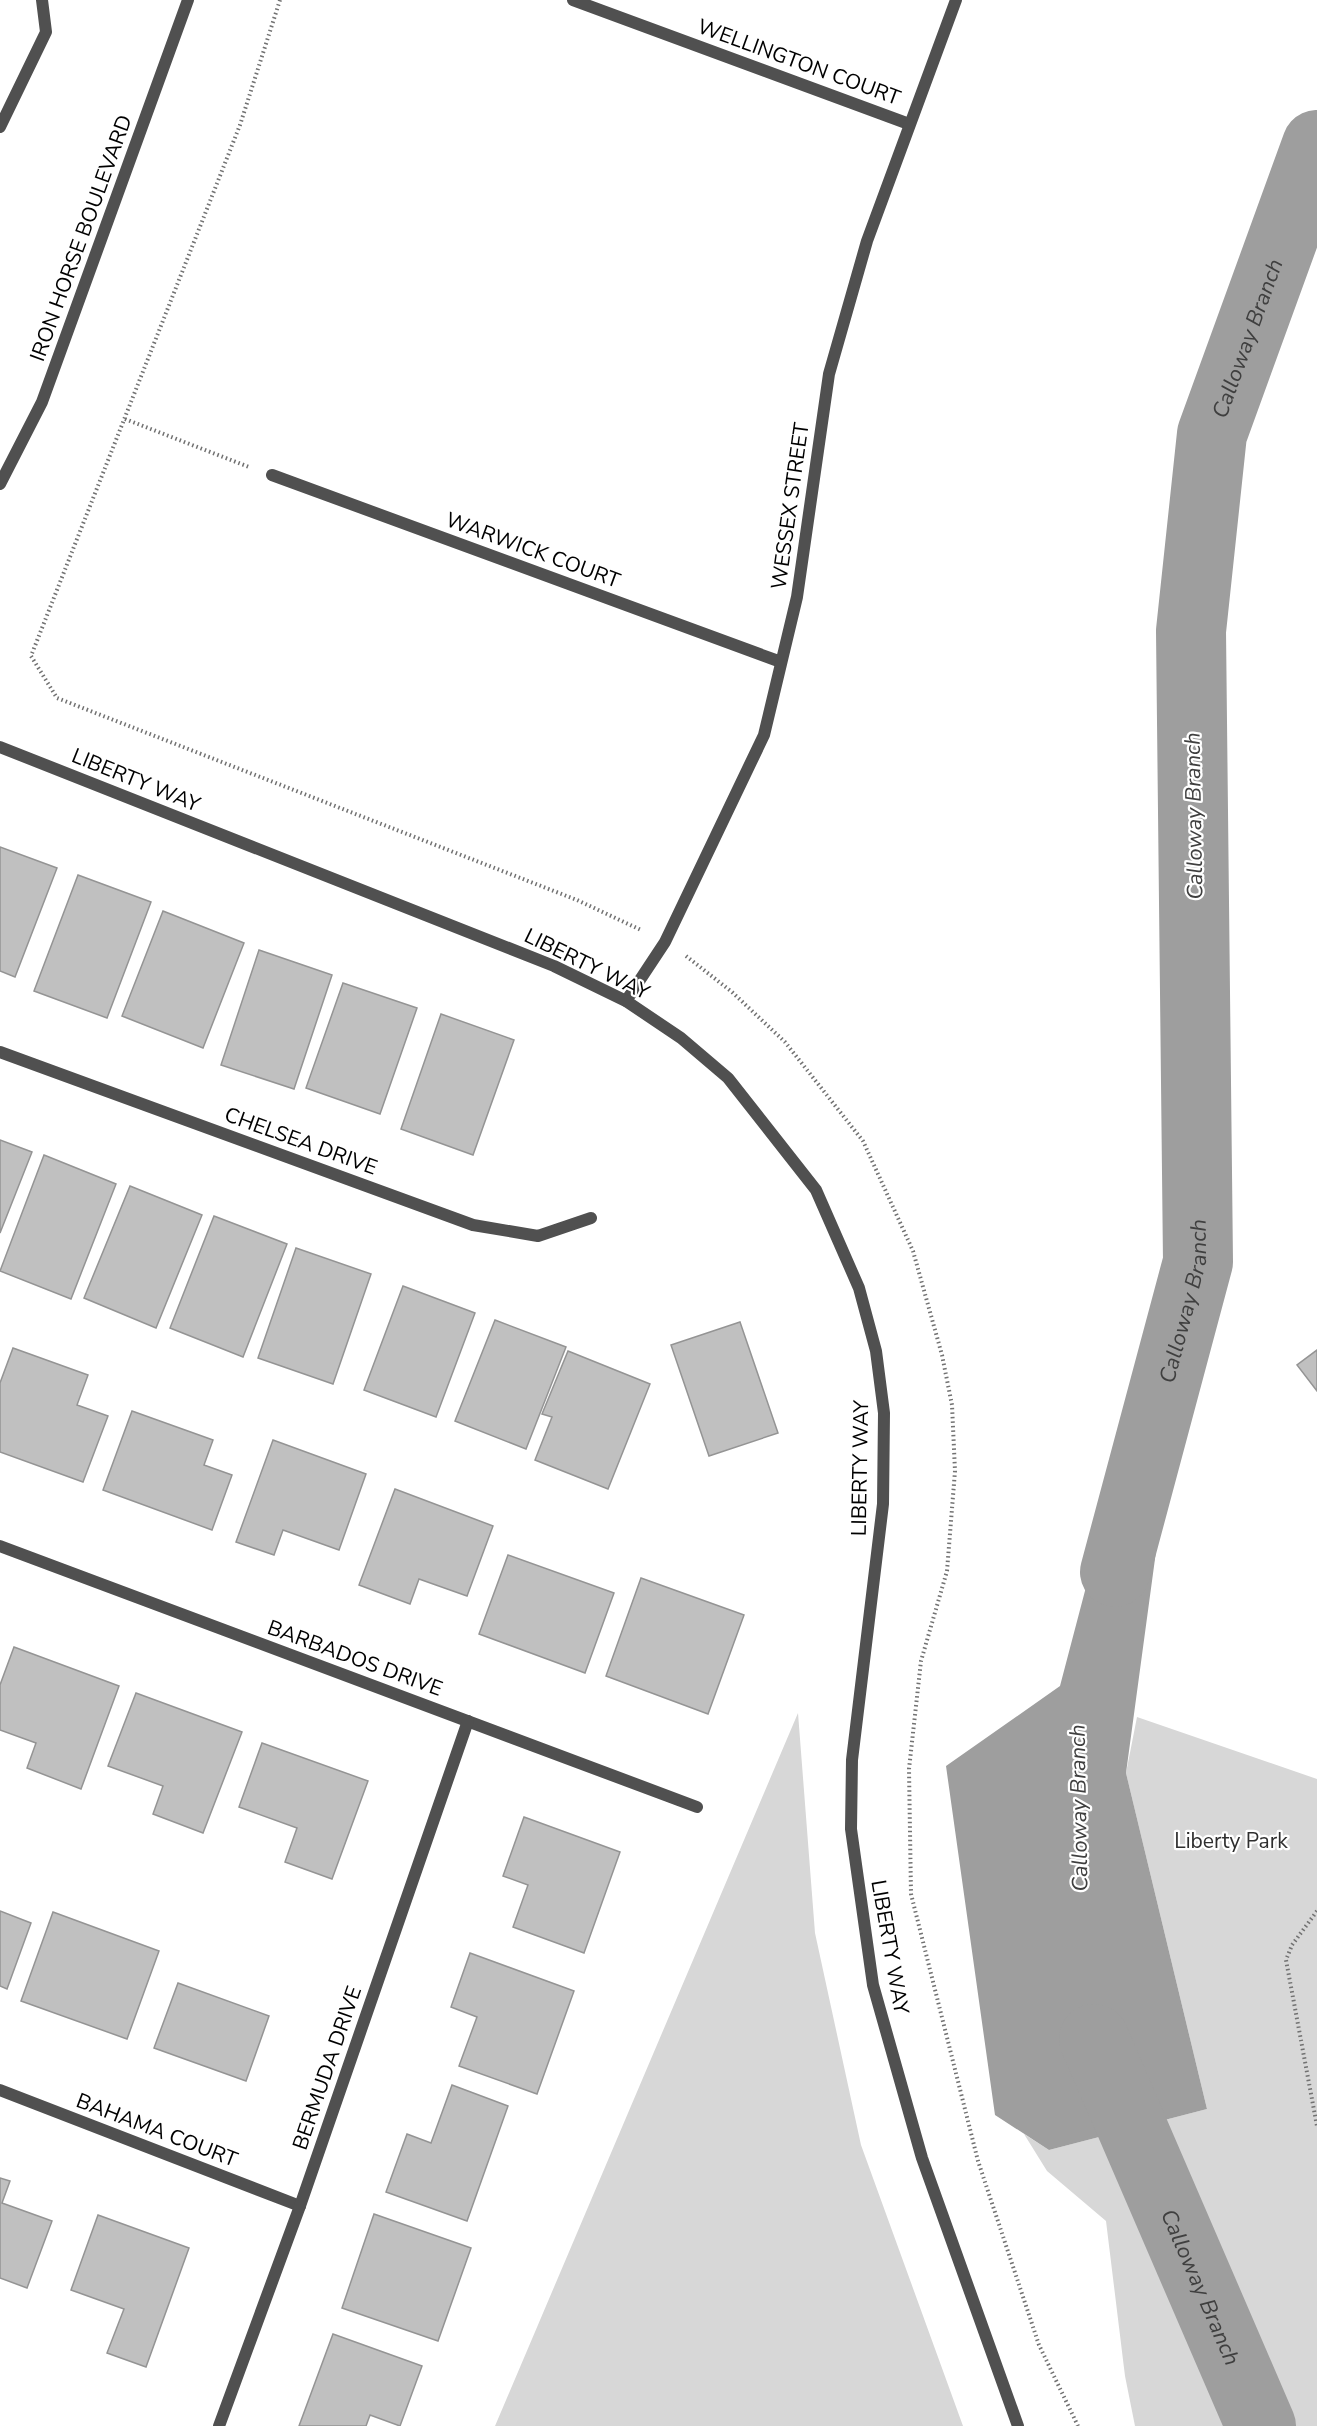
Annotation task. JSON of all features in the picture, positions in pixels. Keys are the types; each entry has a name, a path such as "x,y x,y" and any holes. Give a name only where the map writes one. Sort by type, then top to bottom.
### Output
{"street":[{"path":"0,127 46,32 42,0"},
{"name":"IRON HORSE BOULEVARD","path":"0,484 42,402 188,0"},
{"name":"WELLINGTON COURT","path":"573,0 909,124"},
{"name":"WESSEX STREET","path":"626,1001 666,942 764,735 797,597 829,374 867,241 956,0"},
{"name":"WARWICK COURT","path":"272,476 781,662"},
{"name":"LIBERTY WAY","path":"0,747 554,966 626,1001 681,1038 728,1078 816,1190 859,1288 876,1351 884,1413 883,1504 852,1760 850,1829 873,1985 922,2158 1018,2426"},
{"name":"CHELSEA DRIVE","path":"0,1052 473,1225 538,1236 591,1218"},
{"name":"BARBADOS DRIVE","path":"0,1546 697,1807"},
{"name":"BERMUDA DRIVE","path":"219,2426 300,2206 468,1721"},
{"name":"BAHAMA COURT","path":"0,2090 300,2206"}],"path":[{"path":"280,0 240,125 32,656 57,698 577,900 666,942 732,992 784,1042 863,1141 913,1251 939,1343 952,1405 955,1471 947,1572 921,1661 909,1769 911,1894 978,2162 1039,2345 1078,2426"},
{"path":"125,419 272,476"},
{"path":"1317,1911 1287,1952 1286,1960 1291,1999 1317,2126"}],"green space":[{"path":"798,1713 815,1933 861,2145 963,2426 495,2426"},
{"name":"Liberty Park","path":"1137,1717 1317,1779 1317,2426 1135,2426 1125,2376 1106,2221 1047,2171 1024,2134 1049,2150 1207,2109 1126,1773"}],"water":[{"path":"1117,1469 1165,1485 1126,1773 1207,2109 1049,2150 995,2115 946,1766 1060,1686"}],"building":[{"path":"0,847 57,868 15,977 0,971"},
{"path":"78,875 151,902 107,1018 34,991"},
{"path":"163,911 244,943 203,1048 122,1016"},
{"path":"259,950 332,975 294,1089 221,1065"},
{"path":"343,983 417,1008 380,1114 306,1088"},
{"path":"441,1014 514,1040 473,1155 401,1129"},
{"path":"0,1140 32,1152 0,1233"},
{"path":"44,1155 116,1184 71,1299 0,1271"},
{"path":"130,1186 202,1215 156,1328 84,1298"},
{"path":"214,1216 287,1244 243,1357 170,1328"},
{"path":"296,1248 371,1274 333,1384 258,1358"},
{"path":"403,1286 475,1313 436,1417 364,1390"},
{"path":"495,1320 566,1347 526,1449 455,1421"},
{"path":"740,1322 778,1433 709,1456 671,1345"},
{"path":"13,1348 88,1375 77,1405 108,1416 83,1482 0,1452 0,1383"},
{"path":"1317,1350 1317,1391 1297,1365"},
{"path":"568,1351 650,1384 608,1489 535,1460 552,1417 542,1414"},
{"path":"132,1411 213,1440 204,1465 232,1475 212,1530 103,1490"},
{"path":"273,1440 366,1474 339,1550 283,1530 274,1555 236,1542"},
{"path":"395,1489 493,1526 467,1596 419,1579 410,1604 359,1585"},
{"path":"508,1555 614,1593 585,1673 479,1634"},
{"path":"641,1578 744,1615 708,1714 606,1676"},
{"path":"14,1647 119,1686 81,1789 27,1768 36,1743 0,1730 0,1685"},
{"path":"136,1693 242,1732 203,1833 153,1814 163,1786 108,1766"},
{"path":"262,1743 368,1781 332,1879 285,1862 297,1828 239,1807"},
{"path":"524,1817 620,1852 584,1953 513,1927 528,1885 503,1876"},
{"path":"0,1911 31,1923 7,1989 0,1986"},
{"path":"53,1912 159,1951 127,2039 21,2001"},
{"path":"470,1953 574,1991 537,2094 459,2066 477,2017 451,2007"},
{"path":"178,1983 269,2016 246,2081 154,2048"},
{"path":"452,2085 508,2106 467,2221 386,2192 407,2134 431,2143"},
{"path":"0,2178 10,2181 2,2203 52,2221 27,2288 0,2278"},
{"path":"374,2214 471,2248 438,2341 342,2308"},
{"path":"98,2215 189,2248 146,2367 107,2353 124,2309 71,2290"},
{"path":"333,2334 422,2366 400,2426 370,2415 366,2426 299,2426"}],"waterway":[{"name":"Calloway Branch","path":"1115,1572 1198,1262 1191,631 1212,434 1317,145"},
{"name":"Calloway Branch","path":"1094,2039 1261,2426"}]}
